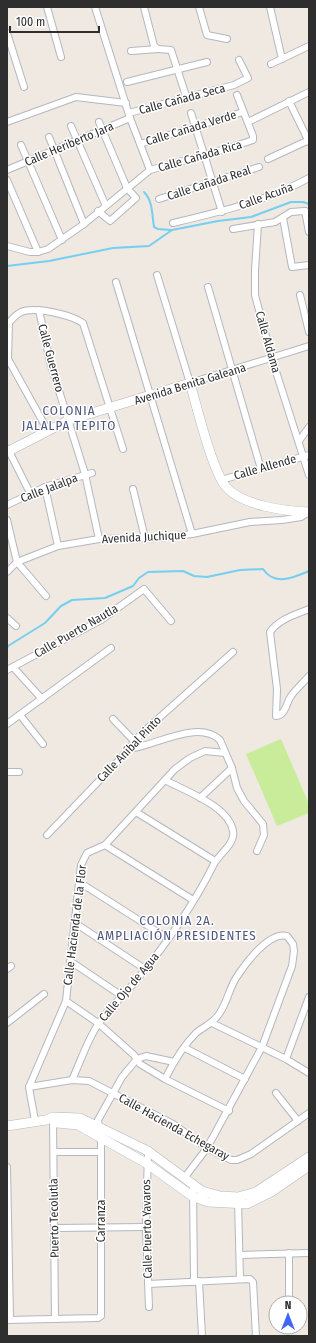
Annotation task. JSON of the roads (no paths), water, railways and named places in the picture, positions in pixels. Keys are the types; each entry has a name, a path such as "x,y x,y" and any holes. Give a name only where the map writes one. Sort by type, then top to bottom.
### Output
{"street":[{"path":"47,7 61,57"},
{"path":"7,246 38,252 48,249 84,224 105,204 150,170 130,116 121,84 95,7"},
{"path":"144,7 154,46 158,49"},
{"path":"199,7 207,35 227,39"},
{"path":"270,7 282,59"},
{"path":"7,33 24,88"},
{"path":"271,64 309,46"},
{"path":"131,51 158,49 171,50 187,99"},
{"name":"Calle Cañada Seca","path":"130,116 234,85 248,78 239,60"},
{"path":"128,82 207,62"},
{"name":"Calle Cañada Verde","path":"248,122 309,92"},
{"path":"237,95 248,122"},
{"path":"7,122 76,97 126,103"},
{"path":"268,159 309,141 289,101"},
{"name":"Calle Cañada Verde","path":"140,144 243,112"},
{"path":"191,113 222,212"},
{"name":"Calle Heriberto Jara","path":"7,170 102,131 130,116"},
{"path":"98,212 110,221 136,198 127,188 99,122"},
{"name":"Calle Cañada Rica","path":"150,170 204,156 250,141 253,136 248,122"},
{"path":"71,126 105,204"},
{"path":"49,137 84,224"},
{"path":"21,145 62,240"},
{"name":"Calle Cañada Real","path":"159,199 213,183 258,167"},
{"name":"Calle Acuña","path":"173,223 222,212 292,188 309,178"},
{"path":"7,180 38,252"},
{"path":"232,228 275,222 291,212 307,212 309,232"},
{"path":"283,218 292,267 309,264"},
{"name":"Calle Aldama","path":"258,224 255,295 272,359 299,441 306,456 309,475"},
{"path":"157,275 222,480 233,493 255,503 283,510 309,512"},
{"path":"116,282 192,534"},
{"path":"208,287 261,469"},
{"path":"300,295 309,332"},
{"path":"302,306 309,303"},
{"path":"48,431 8,359 8,324 21,312 39,310 78,320 83,323 123,449"},
{"name":"Calle Guerrero","path":"39,310 50,362 85,474 99,539"},
{"name":"Avenida Benita Galeana","path":"8,450 69,420 272,359 309,346"},
{"path":"299,441 309,426"},
{"path":"8,450 30,493"},
{"name":"Calle Allende","path":"222,480 306,456"},
{"name":"Calle Jalalpa","path":"7,505 45,487 92,472"},
{"path":"45,487 58,546"},
{"path":"133,489 145,538"},
{"name":"Avenida Juchique","path":"7,572 17,562 58,546 99,539 145,538 192,534 250,522 301,517 309,512"},
{"path":"7,520 17,562 46,596"},
{"name":"Calle Puerto Nautla","path":"10,668 101,620 144,589 171,621"},
{"path":"309,609 287,618 275,626 270,632 277,689 276,716 283,712 287,707 290,698 309,676"},
{"path":"7,618 16,626"},
{"path":"7,724 111,648"},
{"name":"Calle Aníbal Pinto","path":"47,835 129,749 141,734 233,652"},
{"path":"10,668 42,699"},
{"path":"20,715 43,744"},
{"path":"113,719 135,742"},
{"path":"129,749 140,748 184,733 209,733 217,737 220,740 232,768 237,788 244,801 263,824 264,835 257,851"},
{"name":"Calle Hacienda de la Flor","path":"29,1088 66,1001 79,882 84,857 93,849 105,845 175,769 199,752 205,751 225,753"},
{"path":"200,798 232,768"},
{"path":"7,772 19,772"},
{"name":"Calle Ojo de Agua","path":"72,1080 98,1023 145,969 207,879 215,861 232,840 233,830 215,805 165,780"},
{"path":"136,812 215,861"},
{"path":"105,845 193,900"},
{"path":"79,882 167,938"},
{"path":"75,923 145,969"},
{"path":"165,1079 174,1062 196,1033 212,1023 220,1013 236,978 247,964 270,939 281,934 287,936 293,944 294,951 292,966 262,1048 207,1148 185,1177"},
{"path":"70,961 122,996"},
{"path":"7,1023 44,994"},
{"path":"286,1059 309,997"},
{"path":"66,1001 98,1023 137,1059 140,1064 165,1079 228,1111"},
{"path":"212,1023 286,1059 309,1073"},
{"path":"185,1048 245,1079"},
{"path":"98,1126 98,1120 113,1092 122,1077 137,1059 146,1056 174,1062"},
{"name":"Calle Hacienda Echegaray","path":"29,1088 72,1080 89,1081 173,1124 207,1148 224,1157 238,1160 251,1154 309,1113"},
{"path":"29,1088 35,1121"},
{"path":"276,1093 298,1121"},
{"path":"7,1126 35,1121 80,1118 148,1151 185,1177 192,1185 210,1194 248,1204 258,1200 307,1164"},
{"path":"51,1120 78,1125 146,1163 192,1196 208,1202 238,1201"},
{"name":"Puerto Tecolutla","path":"51,1120 54,1152 55,1319"},
{"name":"Carranza","path":"55,1319 98,1318 101,1316 101,1139 98,1126"},
{"name":"Calle Puerto Yavaros","path":"148,1151 146,1163 148,1307"},
{"path":"54,1152 101,1152"},
{"path":"7,1167 8,1320 55,1319"},
{"path":"192,1185 196,1281 202,1336"},
{"path":"238,1201 240,1279"},
{"path":"55,1228 146,1227"},
{"path":"240,1255 289,1253 309,1254"},
{"path":"289,1253 289,1295"},
{"path":"148,1284 248,1278 253,1282 256,1336"}],"waterway":[{"path":"144,192 151,204 154,227 158,229 171,230"},
{"path":"7,266 49,261 113,248 149,246 172,230 218,221 251,217 291,202 303,202 309,204"},
{"path":"7,648 45,623 61,606 72,600 105,598 133,586 139,578 148,572 183,571 194,576 207,577 240,570 263,569 267,574 273,577 284,579 309,571"}],"district":[{"name":"COLONIA JALALPA TEPITO","path":"69,418"},
{"name":"COLONIA 2A. AMPLIACIÓN PRESIDENTES","path":"177,928"}]}
